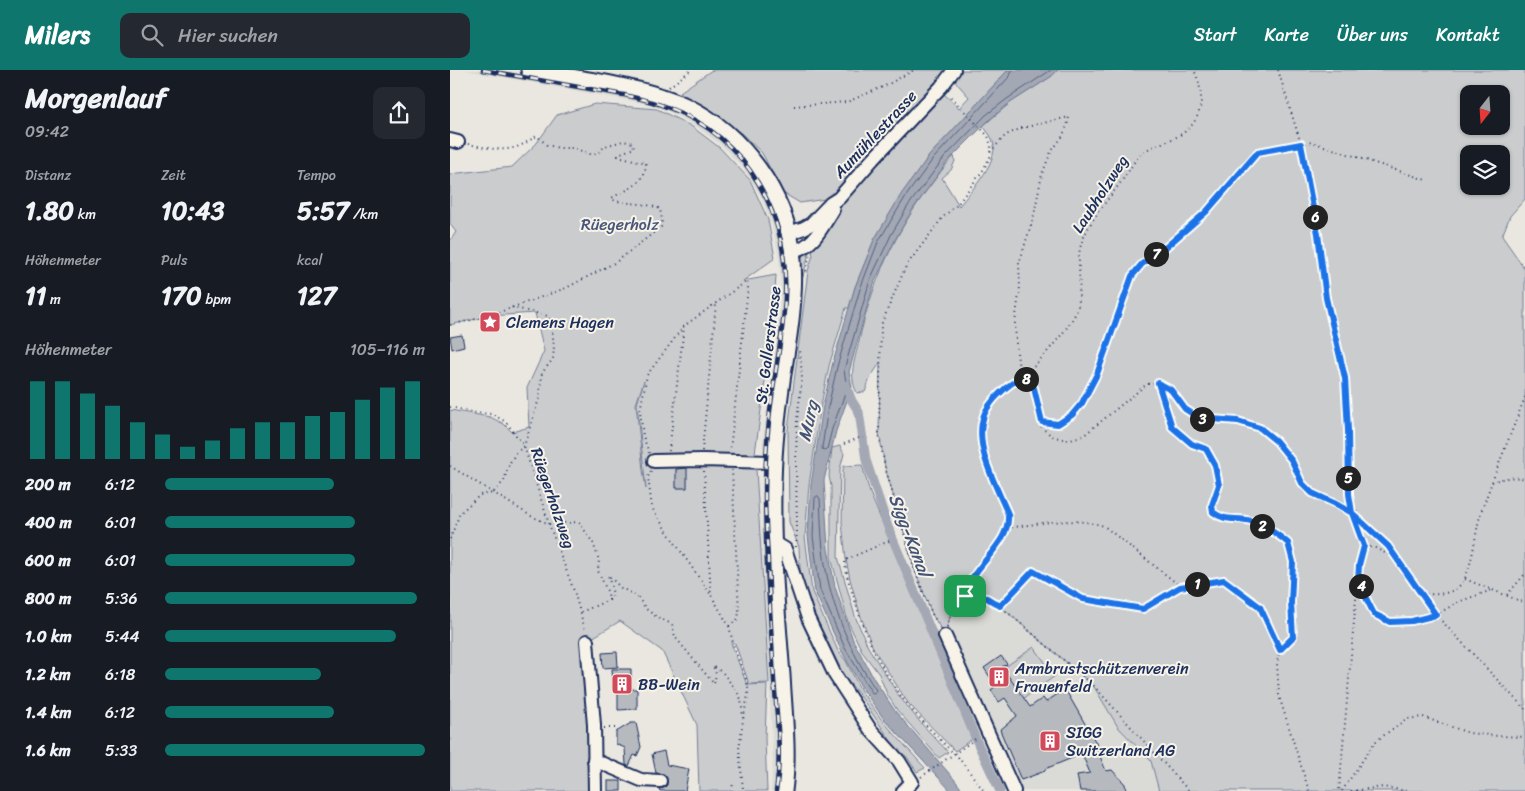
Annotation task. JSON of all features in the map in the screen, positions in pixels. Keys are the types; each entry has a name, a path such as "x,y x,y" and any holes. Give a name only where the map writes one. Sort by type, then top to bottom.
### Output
{"main road":[{"name":"St. Gallerstrasse","path":"529,70 627,87 680,103 699,113 727,134 755,164 769,184 789,233 792,251 793,298 777,419 774,462 773,546 786,746 784,791"}],"street":[{"name":"Aumühlestrasse","path":"789,233 804,228 838,198 954,70"},
{"name":"Aumühlestrasse","path":"792,251 802,249 812,241 836,206 838,198"},
{"path":"654,461 774,462"},
{"path":"773,546 780,546 785,549 808,618 835,675 870,729 899,761 912,782 903,791"},
{"path":"945,636 1014,791"},
{"path":"587,641 594,728 595,791"},
{"path":"594,760 641,780 660,781"}],"path":[{"path":"666,90 691,70"},
{"path":"794,106 847,102 885,86 914,70"},
{"name":"Laubholzweg","path":"1026,379 1028,373 1062,334 1077,310 1080,290 1081,244 1090,224 1117,190 1140,154 1152,146 1174,139 1191,128 1201,108 1202,92 1194,70"},
{"path":"1278,70 1301,144 1318,234 1326,298 1345,378 1349,494 1352,513 1364,546 1359,565 1340,791"},
{"path":"945,636 932,614 915,571 885,467 879,433 881,325 906,266 942,217 957,205 983,170 990,157 991,146 988,136 948,93"},
{"path":"990,152 1006,135 1022,128 1069,117 1062,137 1051,152 1042,174 1034,215 1019,264 1020,287 1015,323 1020,379"},
{"path":"450,325 489,316 566,288 616,262 661,227 662,221 660,209 653,206 632,205 610,199 630,190 646,171 646,163 618,156 621,152 634,148 633,144 623,141 605,146 597,154 590,154 573,148 559,148 547,145 537,136 518,147 503,149 454,141"},
{"path":"1042,422 1058,424 1072,415 1082,403 1097,374 1132,276 1142,264 1166,247 1206,212 1258,152 1312,142 1426,180"},
{"path":"742,791 739,749 748,695 748,684 734,647 729,626 711,595 652,508 648,477 654,461 648,452 643,436 640,411 647,375 684,326 747,281 748,288"},
{"path":"711,595 701,448 716,303"},
{"path":"450,539 460,513 480,495 494,492 504,481 512,458 524,446 539,399 542,373 553,359 554,346 551,321 548,316 511,307"},
{"path":"668,461 684,326"},
{"path":"788,340 799,344 802,379 797,429 796,549"},
{"path":"945,636 952,609 965,596 966,589 974,574 1007,528 1009,522 1008,514 984,457 981,426 985,413 991,403 1014,381 1026,379 1034,388 1042,428 1052,436 1066,440 1083,436 1147,384 1158,383 1171,390 1185,409 1199,418 1238,421 1260,428 1276,441 1292,461 1302,483 1312,493 1352,513 1388,546 1436,615 1525,708"},
{"path":"1158,383 1172,427 1192,444 1206,449 1215,465 1219,485 1212,505 1213,512 1219,517 1250,520 1268,528 1288,543 1293,562 1291,603 1293,637 1280,650 1277,663 1279,696 1309,791"},
{"path":"1419,593 1442,594 1456,588 1465,579 1480,518 1525,397"},
{"name":"Rüegerholzweg","path":"450,407 476,413 492,414 506,422 524,446 549,524 581,612 587,641"},
{"path":"844,444 859,438 868,438"},
{"path":"450,466 531,516 549,524 579,522 593,543 599,560 598,572 608,593 609,600"},
{"path":"1492,482 1503,478 1518,477 1525,479"},
{"path":"1352,513 1359,510"},
{"path":"1007,528 1060,521 1092,522 1104,526 1180,587"},
{"path":"889,541 845,560 858,612 873,650 901,695 925,725 954,754 984,791"},
{"path":"1364,546 1375,548 1399,560"},
{"path":"1000,606 1033,571 1083,599 1143,609 1180,587 1224,580 1260,607 1280,650"},
{"path":"1506,596 1525,574"},
{"path":"581,612 611,599 612,594 608,575 620,588 637,596 646,609 658,618 672,624 676,637 714,684 716,674 713,666 723,673 741,700 743,720"},
{"path":"1465,579 1525,603"},
{"path":"1358,582 1374,614 1390,622 1412,621 1436,615 1458,602 1492,590"},
{"path":"965,596 987,598 1000,606 1093,685 1189,791"},
{"path":"1340,791 1375,742 1406,719 1423,717 1469,733 1525,737"},
{"path":"594,728 615,728 617,731"},
{"path":"918,779 980,735"},
{"path":"732,791 733,782"},
{"path":"1351,791 1382,788 1407,791"}],"shaded area":[{"path":"465,70 497,70 626,93 671,106 713,129 750,166 775,211 785,244 788,298 774,401 781,740 779,791 771,791 773,761 762,536 762,479 763,439 778,334 781,286 779,256 772,225 761,196 744,169 722,146 697,127 670,112 653,105"},
{"path":"965,596 987,598 1000,606 1093,685 1118,727 1151,761 1159,791 1014,791 945,636 952,609"}],"green space":[{"path":"712,70 948,70 831,198 800,203 783,193 762,153 741,133 680,92"},
{"path":"960,70 1008,70 929,156 902,194 874,240 855,287 849,308 846,308 829,366 809,485 805,537 812,592 838,651 846,661 861,691 882,720 925,768 917,772 907,757 895,747 859,694 838,670 804,590 800,569 799,547 789,522 788,430 808,271 813,255 811,248 853,188 942,92 959,108 969,97 953,79"},
{"path":"1058,70 1525,70 1525,199 1510,216 1502,236 1525,269 1525,791 1159,791 1151,761 1118,727 1093,685 1000,606 987,598 965,596 952,609 945,636 932,614 915,571 885,467 879,433 880,363 870,378 865,392 857,393 853,380 854,361 864,320 878,279 906,222 917,204 954,156 955,161 951,170 942,178 959,206 984,174 993,156 994,147 992,139 983,126 1010,103 1052,76"},
{"name":"Rüegerholz","path":"595,104 657,109 691,126 720,148 750,180 768,220 775,258 743,281 776,275 773,323 755,453 769,683 749,684 735,643 731,643 747,685 767,684 765,738 767,791 699,791 697,725 662,651 620,621 587,641 595,791 450,791 450,410 490,417 504,424 512,432 529,427 527,388 544,351 535,313 489,316 450,325 450,241 456,232 450,224 450,174 512,167 536,144 557,115","holes":["644,381 637,404 646,489 636,404"]},
{"path":"808,251 808,257 799,292 799,264"},
{"path":"840,446 844,454 840,469 838,557 855,616 868,647 899,696 948,752 939,758 897,710 887,694 879,674 863,653 848,622 831,557 831,486 829,476 832,448"},
{"path":"862,465 870,493 972,739 955,751 908,703 873,648 860,614 846,559 842,523 844,466"},
{"path":"1034,647 1055,676 1023,699 1002,669"}],"water":[{"path":"1008,70 1058,70 990,119 947,162 913,209 896,238 875,281 866,310 849,372 852,387 836,431 824,480 828,549 835,587 853,640 874,679 895,711 963,791 951,791 884,719 862,688 841,650 815,592 808,536 811,485 823,406 832,366 855,287 874,240 902,193 929,156"}],"building":[{"path":"462,335 464,346 452,349 450,337"},
{"path":"687,468 687,488 676,488 676,469"},
{"path":"617,652 618,667 603,668 602,653"},
{"name":"SIGG Switzerland AG","path":"1001,656 1007,664 1002,667 1030,707 1043,698 1046,702 1065,689 1099,748 1097,749 1106,771 1112,770 1125,784 1126,791 1080,791 1077,775 1090,773 1082,754 1021,780 1000,730 1017,716 1005,698 999,702 991,690 996,686 984,668"},
{"path":"612,669 631,669 631,689 637,689 637,709 618,710 618,689 613,689"},
{"path":"631,723 636,723 641,747 637,756 634,755 629,766 626,765 625,748 616,744 616,732"},
{"path":"664,751 667,765 689,769 685,791 660,791 659,789 667,785 667,778 664,774 656,773 652,754"},
{"path":"608,781 621,781 621,791 608,791"}],"waterway":[{"name":"Sigg-Kanal","path":"846,385 852,401 859,412 866,460 888,527 978,744 1000,791"}],"railway":[{"path":"483,70 638,98 659,104 697,121 721,139 741,159 758,183 771,209 780,237 784,266 785,296 766,452 765,480 779,764 776,791"}],"place":[{"name":"Clemens Hagen","path":"490,322"},
{"name":"Armbrustschützenverein Frauenfeld","path":"999,677"},
{"name":"BB-Wein","path":"622,684"},
{"name":"SIGG Switzerland AG","path":"1050,741"}],"route":[{"path":"965,596 966,589 974,574 1004,534 1009,522 1008,514 984,457 981,426 985,413 991,403 1014,381 1026,379 1034,388 1042,422 1058,424 1072,415 1082,403 1097,374 1132,276 1142,264 1166,247 1206,212 1258,152 1301,144 1318,234 1326,298 1345,378 1349,494 1352,513 1388,546 1436,615 1412,621 1390,622 1374,614 1358,582 1359,565 1364,546 1352,513 1312,493 1302,483 1292,461 1276,441 1260,428 1238,421 1199,418 1185,409 1171,390 1158,383 1172,427 1192,444 1206,449 1215,465 1219,485 1212,505 1213,512 1219,517 1250,520 1268,528 1288,543 1293,562 1291,603 1293,637 1280,650 1260,607 1224,580 1180,587 1143,609 1083,599 1033,571 1000,606 987,598 965,596"}],"water label":[{"name":"Murg","path":"808,421"}]}
